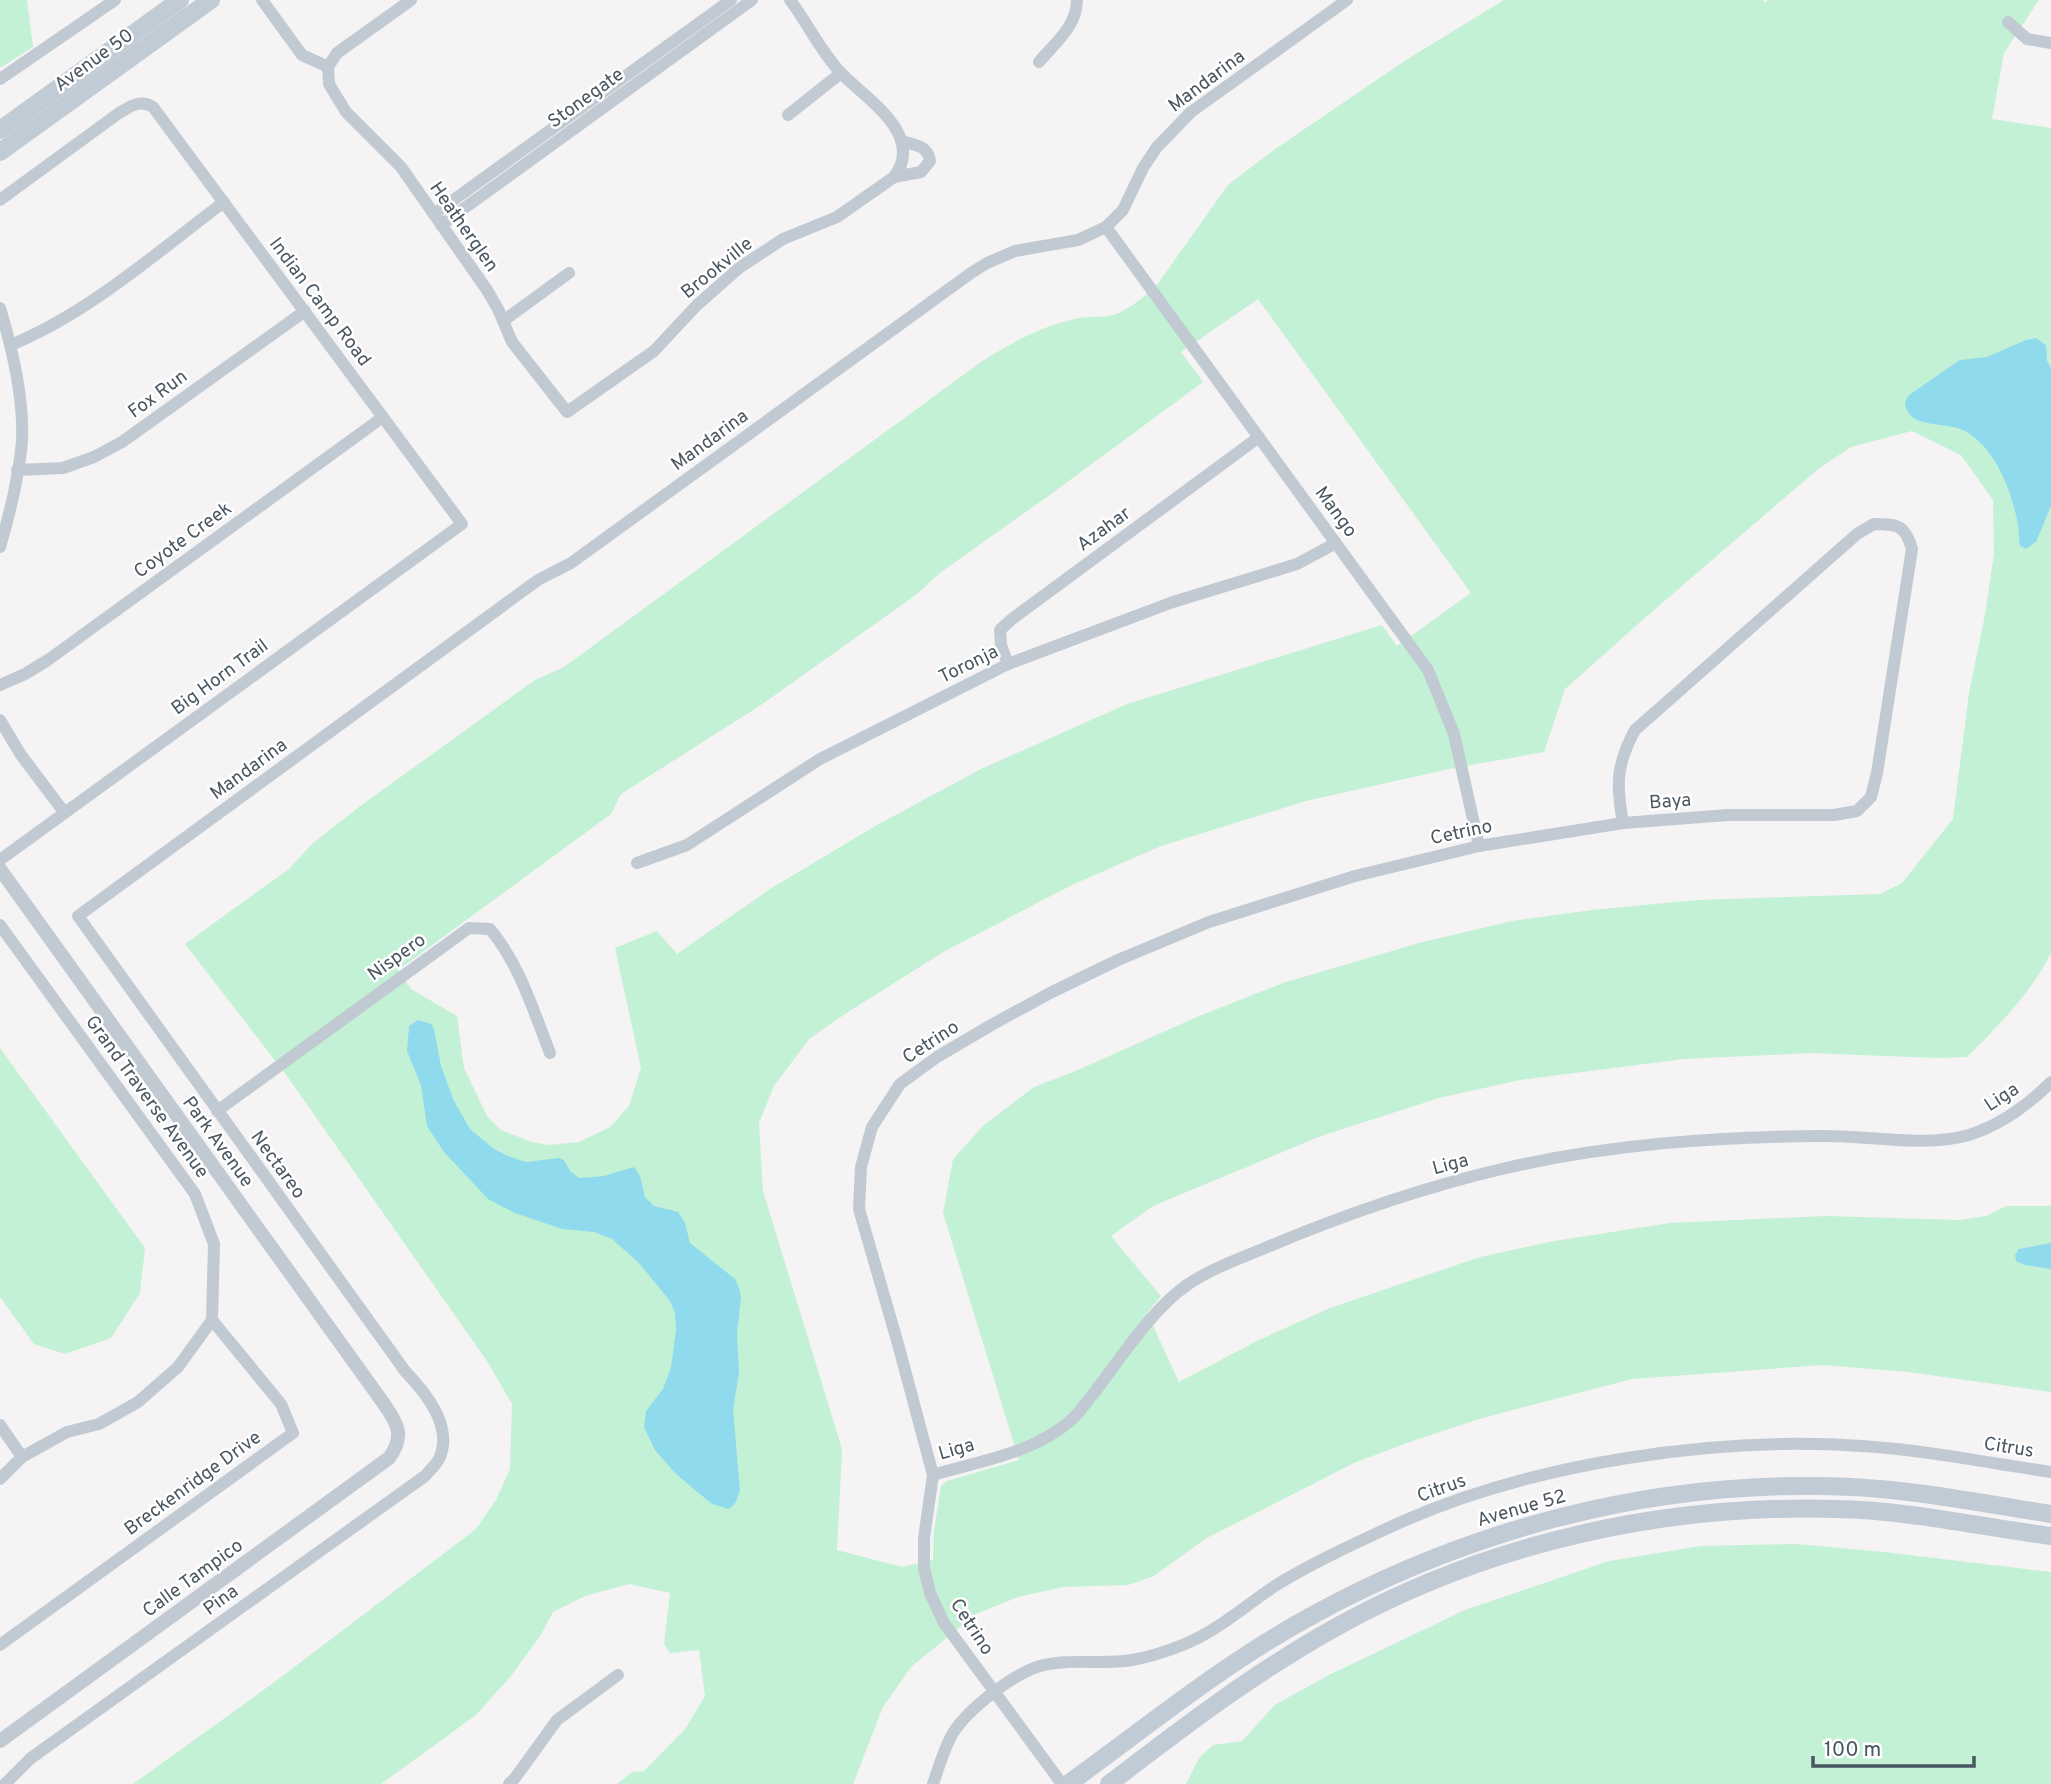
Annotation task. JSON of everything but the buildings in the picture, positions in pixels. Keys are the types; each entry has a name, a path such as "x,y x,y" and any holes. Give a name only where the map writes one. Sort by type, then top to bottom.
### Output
{"main road":[{"name":"Avenue 50","path":"0,130 180,0"},
{"name":"Avenue 50","path":"0,152 211,0"},
{"name":"Avenue 52","path":"1068,1784 1222,1672 1312,1615 1376,1582 1431,1558 1489,1536 1548,1519 1605,1506 1719,1490 1820,1486 1918,1493 2051,1514"},
{"path":"1109,1784 1269,1667 1343,1623 1458,1571 1509,1553 1572,1536 1696,1514 1836,1508 1914,1514 2051,1536"}],"street":[{"path":"0,79 115,0"},
{"path":"262,0 302,55 328,67 337,53 411,0"},
{"name":"Stonegate","path":"700,30 731,0"},
{"name":"Stonegate","path":"438,220 700,30 752,0"},
{"path":"790,0 814,40 841,73 873,101 897,132 903,158 897,173"},
{"path":"1039,62 1069,27 1075,16 1077,0"},
{"name":"Mandarina","path":"78,916 527,589 571,563 971,273 1015,251 1078,240 1106,228 1122,210 1157,147 1191,112 1347,0"},
{"path":"2008,22 2027,39 2051,43"},
{"name":"Heatherglen","path":"328,67 329,84 346,112 401,167 487,290 512,342 567,412"},
{"path":"788,115 841,73"},
{"name":"Indian Camp Road","path":"0,200 119,113 138,103 146,103 158,113 463,524"},
{"name":"Brookville","path":"567,412 654,351 696,305 739,268 783,239 837,217 897,173 920,172 930,161 926,150 901,141"},
{"path":"11,345 56,324 90,302 224,202"},
{"name":"Mango","path":"1106,228 1428,670 1454,734 1479,846"},
{"path":"503,321 569,273"},
{"path":"0,308 11,345 22,440 10,512 0,547"},
{"name":"Fox Run","path":"18,470 63,468 113,447 305,311"},
{"name":"Coyote Creek","path":"0,685 48,660 383,417"},
{"name":"Azahar","path":"1008,664 1001,645 1000,630 1012,619 1259,437"},
{"name":"Big Horn Trail","path":"0,860 463,524"},
{"name":"Baya","path":"1874,524 1898,526 1907,533 1912,549 1871,797 1857,811 1834,815 1728,815 1623,823 1618,776 1622,752 1635,730 1857,534 1874,524"},
{"name":"Toronja","path":"637,863 687,845 820,759 1008,664 1173,602 1297,564 1336,543"},
{"path":"0,720 21,754 64,812"},
{"name":"Cetrino","path":"1062,1784 944,1623 930,1593 924,1568 924,1538 933,1475 859,1209 861,1167 872,1127 900,1084 948,1051 1052,992 1118,960 1209,922 1354,876 1479,846 1623,823"},
{"name":"Park Avenue","path":"0,869 384,1404 398,1427 398,1439"},
{"name":"Nectareo","path":"78,916 405,1371 424,1392 438,1415 443,1437"},
{"name":"Grand Traverse Avenue","path":"0,925 195,1194 214,1244 212,1320"},
{"name":"Nispero","path":"217,1111 469,928 480,926 490,929 501,942 519,973 550,1053"},
{"name":"Liga","path":"933,1475 1029,1447 1072,1420 1164,1305 1187,1285 1222,1266 1369,1207 1507,1167 1668,1141 1841,1135 1944,1140 1968,1135 1994,1125 2048,1090"},
{"path":"0,1479 22,1457 66,1432 99,1424 138,1402 178,1367 212,1320"},
{"name":"Breckenridge Drive","path":"0,1645 293,1433 281,1404 212,1320"},
{"path":"0,1425 22,1457"},
{"name":"Pina","path":"5,1784 31,1758 425,1476 439,1459 443,1437"},
{"name":"Calle Tampico","path":"0,1741 389,1458 397,1448 398,1439"},
{"name":"Citrus","path":"933,1784 952,1734 966,1715 1019,1676 1040,1666 1131,1660 1161,1653 1195,1639 1311,1566 1402,1522 1525,1480 1666,1452 1795,1444 1862,1446 1952,1456 2051,1472"},
{"path":"509,1784 557,1720 618,1675"}],"green space":[{"path":"0,0 27,0 33,47 0,68"},
{"path":"1504,0 1763,0 1765,3 1768,0 2039,0 2004,53 1992,119 2051,128 2051,953 2024,995 1967,1057 1809,1053 1684,1059 1520,1080 1439,1098 1321,1136 1153,1206 1111,1236 1161,1296 1147,1313 1179,1382 1259,1340 1330,1308 1480,1257 1554,1241 1670,1223 1826,1216 1959,1220 1986,1216 2006,1206 2051,1206 2051,1392 1908,1372 1823,1365 1632,1379 1486,1417 1421,1438 1356,1462 1205,1539 1154,1576 1128,1585 1063,1587 1018,1597 976,1614 911,1667 883,1707 853,1784 617,1784 632,1772 644,1771 685,1729 705,1696 699,1650 670,1653 664,1644 670,1593 629,1584 585,1596 553,1612 540,1636 511,1676 476,1715 381,1784 133,1784 276,1681 476,1529 496,1500 510,1469 512,1404 487,1361 287,1076 185,944 289,869 312,844 359,807 535,680 564,667 981,362 1014,342 1050,326 1080,318 1113,315 1125,310 1157,285 1228,185 1271,152 1406,60","holes":["1258,299 1471,593 1397,646 1382,625 1127,704 981,769 877,825 770,889 677,954 657,931 615,948 641,1068 629,1106 610,1127 579,1142 549,1145 532,1142 501,1130 487,1116 464,1068 457,1016 411,989 398,970 611,814 621,794 761,705 917,594 941,572 1203,382 1181,352","1912,431 1961,455 1993,500 1994,554 1969,693 1953,819 1902,883 1880,894 1697,900 1512,921 1419,943 1283,983 1034,1087 984,1125 953,1159 943,1213 1019,1460 947,1481 941,1486 934,1530 933,1560 902,1567 837,1550 842,1449 763,1191 759,1123 774,1086 809,1039 945,951 1072,885 1161,846 1306,801 1449,769 1544,752 1565,689 1647,616 1818,469 1851,447"]},
{"path":"0,1048 145,1248 140,1293 111,1338 65,1354 34,1344 0,1297"},
{"path":"1796,1544 2051,1572 2051,1784 1186,1784 1199,1758 1213,1745 1242,1741 1276,1704 1331,1674 1465,1610 1609,1561 1701,1546"}],"water":[{"path":"2036,338 2046,345 2047,361 2051,368 2051,506 2036,542 2026,549 2020,546 2015,512 2002,473 1987,450 1978,440 1959,428 1920,421 1913,417 1907,411 1905,402 1909,395 1960,360 1987,357"},
{"path":"418,1020 431,1024 434,1029 441,1066 453,1099 470,1129 494,1149 526,1162 559,1158 564,1160 570,1171 579,1178 604,1176 634,1167 640,1176 645,1197 654,1206 678,1212 685,1223 690,1243 735,1279 741,1297 737,1334 739,1372 733,1410 740,1490 736,1502 729,1509 712,1504 677,1475 655,1450 644,1427 646,1411 663,1389 671,1368 676,1329 675,1313 670,1301 639,1263 612,1239 594,1232 562,1229 515,1213 488,1199 444,1152 427,1126 421,1085 407,1051 409,1026"},
{"path":"2051,1243 2051,1269 2016,1261 2015,1255 2019,1249"}]}
